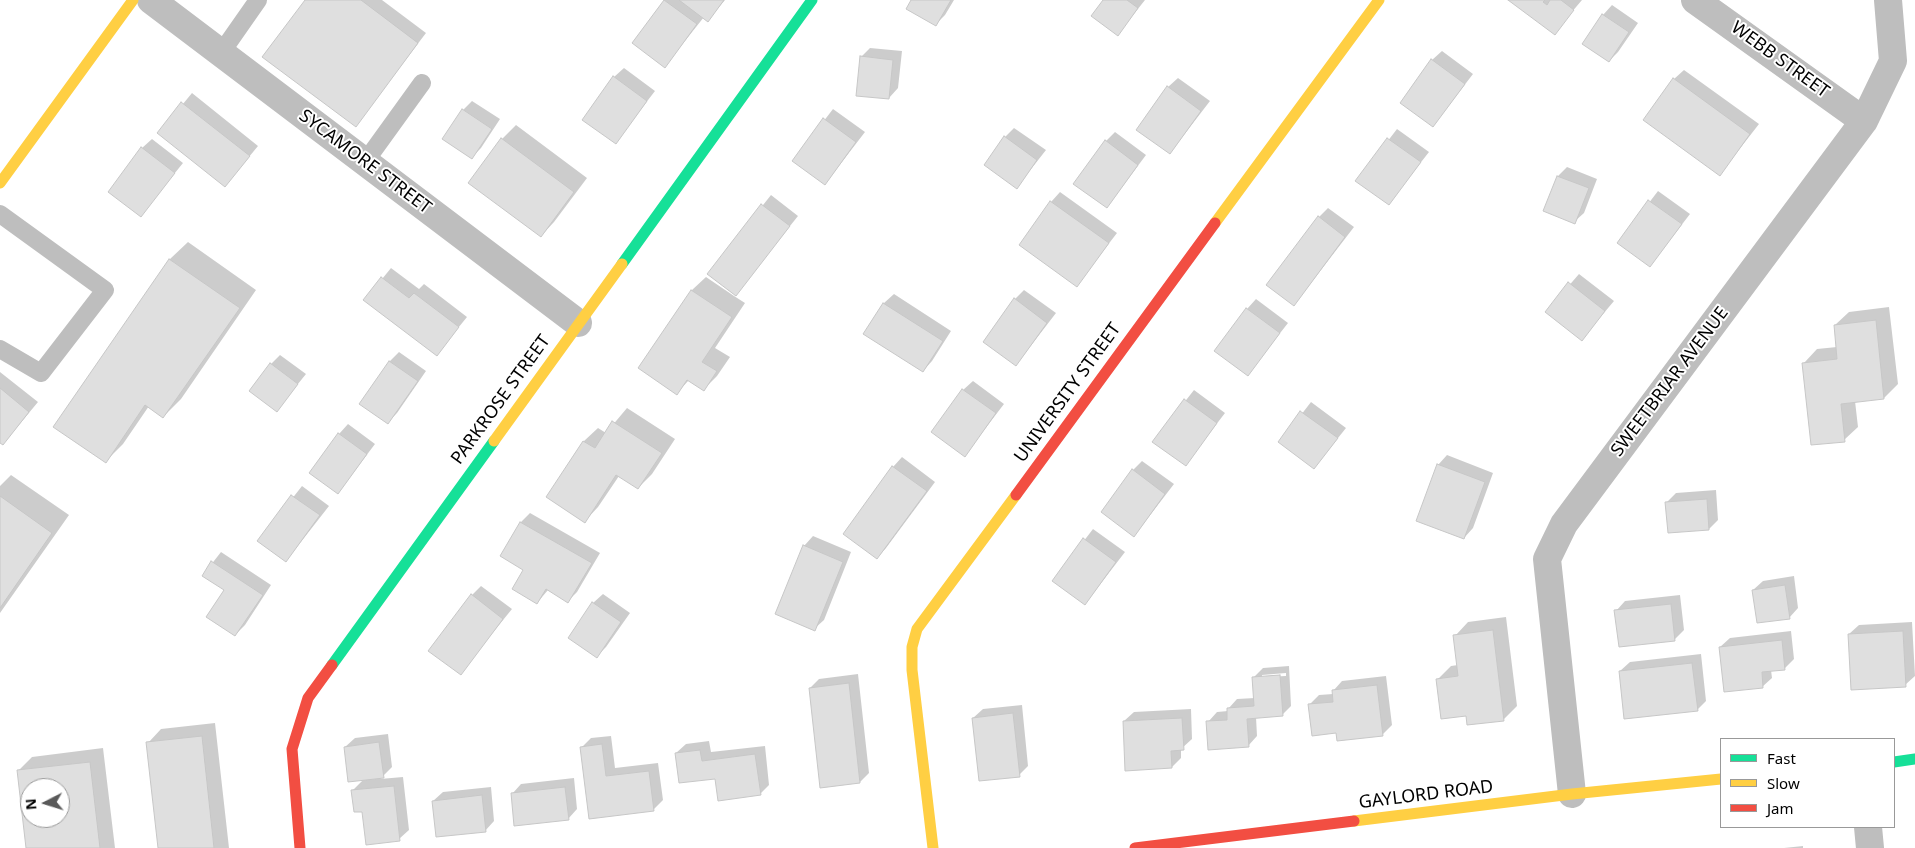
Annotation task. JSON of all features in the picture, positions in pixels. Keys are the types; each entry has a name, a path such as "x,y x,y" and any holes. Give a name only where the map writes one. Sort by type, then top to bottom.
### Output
{"street":[{"path":"0,183 133,0"},
{"name":"SYCAMORE STREET","path":"151,0 578,323"},
{"name":"PARKROSE STREET","path":"300,848 292,749 308,698 812,0"},
{"name":"UNIVERSITY STREET","path":"934,848 912,670 912,647 916,629 1379,0"},
{"name":"WEBB STREET","path":"1695,0 1864,121"},
{"name":"SWEETBRIAR AVENUE","path":"1572,794 1547,559 1564,524 1864,121 1893,62 1888,0"},
{"path":"1895,762 1915,759"},
{"name":"GAYLORD ROAD","path":"1135,848 1572,794 1720,779"},
{"path":"1868,828 1870,848"}],"lane":[{"path":"221,53 258,0"},
{"path":"365,162 422,84"},
{"path":"0,214 105,290 41,373 0,349"}],"building":[{"path":"305,0 361,0 418,43 356,127 262,57"},
{"path":"664,0 697,24 665,68 632,43"},
{"path":"679,0 724,0 708,22"},
{"path":"911,0 951,0 936,26 906,9"},
{"path":"1103,0 1127,0 1138,8 1118,36 1091,16"},
{"path":"1508,0 1545,0 1543,2 1547,5 1550,0 1561,0 1574,10 1555,35"},
{"path":"1602,14 1629,32 1609,62 1582,44"},
{"path":"860,56 893,60 889,99 856,96"},
{"path":"1431,59 1465,84 1433,127 1400,103"},
{"path":"613,76 647,101 616,144 582,120"},
{"path":"1673,78 1750,134 1720,176 1643,120"},
{"path":"1167,86 1201,111 1170,154 1136,130"},
{"path":"181,102 250,156 225,187 157,133"},
{"path":"462,109 492,129 472,159 442,139"},
{"path":"823,118 856,142 825,185 792,161"},
{"path":"1004,136 1037,160 1017,189 984,165"},
{"path":"501,138 574,192 541,237 468,183"},
{"path":"1387,138 1421,162 1389,205 1355,181"},
{"path":"1105,140 1138,165 1107,208 1073,184"},
{"path":"141,147 175,173 141,217 108,192"},
{"path":"1557,176 1589,188 1575,224 1543,211"},
{"path":"1648,200 1682,224 1650,267 1617,243"},
{"path":"1050,201 1109,243 1077,287 1019,245"},
{"path":"761,204 790,226 736,296 707,274"},
{"path":"1318,216 1345,237 1294,306 1266,285"},
{"path":"169,259 240,308 163,418 145,405 106,463 53,427"},
{"path":"381,277 409,298 414,293 459,327 437,356 363,300"},
{"path":"1568,282 1605,311 1582,341 1545,312"},
{"path":"691,290 732,317 702,362 717,371 704,391 687,380 677,395 638,368"},
{"path":"1014,298 1047,323 1016,366 983,342"},
{"path":"883,303 943,341 923,372 863,334"},
{"path":"1246,308 1280,333 1248,376 1214,351"},
{"path":"1876,320 1884,399 1841,404 1845,442 1811,445 1802,363 1837,359 1834,325"},
{"path":"389,361 418,381 388,424 359,404"},
{"path":"270,363 298,384 277,412 249,391"},
{"path":"0,388 29,412 3,445 0,443"},
{"path":"962,389 996,413 965,457 931,432"},
{"path":"1184,399 1217,423 1186,466 1152,442"},
{"path":"1300,411 1338,438 1314,469 1278,442"},
{"path":"612,421 662,453 638,489 616,475 585,523 546,497 583,441 595,448"},
{"path":"338,433 367,454 338,494 309,473"},
{"path":"1437,464 1485,482 1464,539 1416,521"},
{"path":"892,466 927,491 877,559 843,534"},
{"path":"1132,469 1165,494 1134,537 1101,512"},
{"path":"291,495 320,515 286,562 257,541"},
{"path":"0,496 52,533 0,608"},
{"path":"1707,499 1709,530 1668,533 1665,502"},
{"path":"520,522 592,563 568,603 546,589 537,604 512,589 523,570 500,556"},
{"path":"1083,538 1116,562 1085,605 1052,581"},
{"path":"803,545 843,562 815,631 775,614"},
{"path":"211,561 263,595 235,636 206,617 224,590 202,576"},
{"path":"1785,585 1790,619 1757,623 1752,590"},
{"path":"471,594 503,619 461,675 428,651"},
{"path":"592,602 621,622 597,658 568,638"},
{"path":"1671,604 1675,641 1619,647 1614,610"},
{"path":"1493,630 1504,721 1467,725 1466,716 1441,719 1436,679 1458,676 1453,635"},
{"path":"1903,631 1906,687 1851,690 1848,634"},
{"path":"1782,640 1785,670 1762,672 1763,688 1724,692 1719,647"},
{"path":"1692,663 1698,711 1624,719 1619,671"},
{"path":"1280,675 1283,716 1247,719 1249,747 1208,750 1206,721 1227,720 1227,708 1254,706 1252,677"},
{"path":"849,683 860,783 820,788 809,688"},
{"path":"1377,685 1383,736 1337,741 1336,733 1312,736 1308,704 1333,702 1332,690"},
{"path":"1013,713 1020,777 979,781 972,718"},
{"path":"1182,718 1184,750 1171,751 1172,768 1125,771 1123,721"},
{"path":"202,736 214,848 158,848 146,742"},
{"path":"379,742 384,778 348,782 344,747"},
{"path":"602,744 606,776 649,771 654,811 589,819 580,747"},
{"path":"700,750 702,761 755,754 761,795 718,801 715,779 679,783 675,753"},
{"path":"90,762 100,848 26,848 24,828 70,828 70,778 20,778 20,796 17,770"},
{"path":"394,786 400,841 366,845 362,812 354,812 351,790"},
{"path":"565,787 569,820 514,826 511,793"},
{"path":"482,795 486,832 436,837 432,801"}],"traffic: fast":[{"path":"622,264 812,0"},
{"path":"332,665 494,441"},
{"path":"1895,762 1915,759"}],"traffic: slow":[{"path":"0,183 133,0"},
{"path":"1215,223 1379,0"},
{"path":"494,441 622,264"},
{"path":"933,848 912,670 912,647 917,629 1016,495"},
{"path":"1354,821 1572,794 1720,779"}],"traffic: jam":[{"path":"1016,495 1215,223"},
{"path":"300,848 292,749 308,698 332,665"},
{"path":"1135,848 1354,821"}]}
